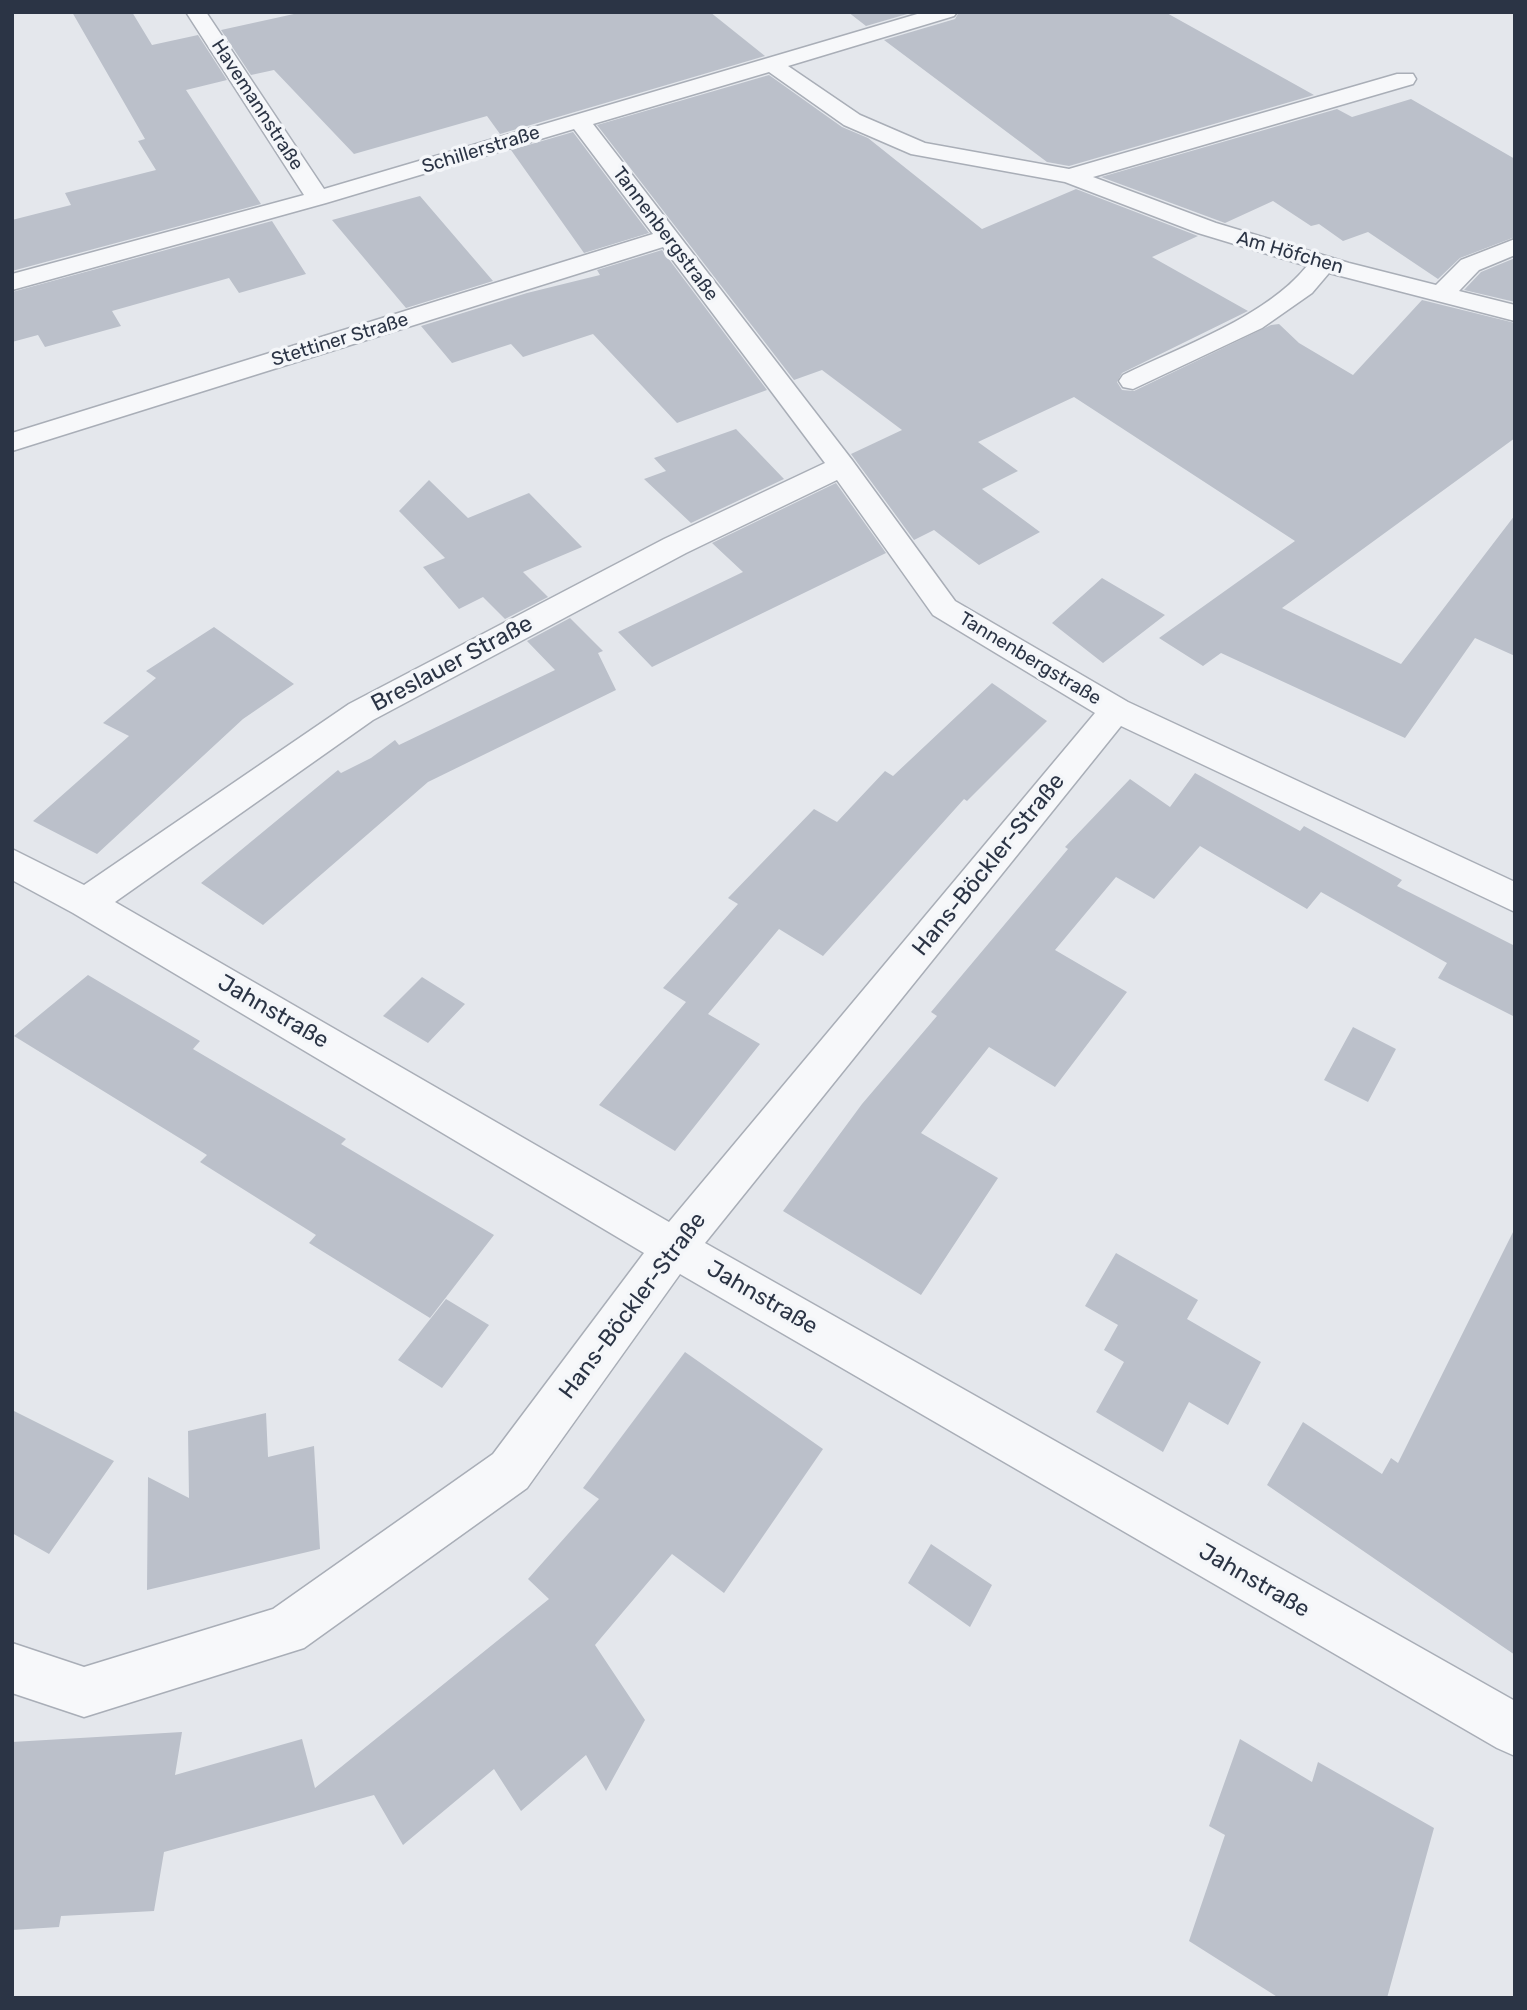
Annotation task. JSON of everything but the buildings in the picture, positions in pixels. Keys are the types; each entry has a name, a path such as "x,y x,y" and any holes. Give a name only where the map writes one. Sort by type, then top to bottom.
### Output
{"street":[{"name":"Havemannstraße","path":"196,12 318,198"},
{"name":"Schillerstraße","path":"12,282 318,198 947,12"},
{"name":"Am Höfchen","path":"772,64 852,120 919,149 1070,176 1207,228 1323,263 1515,313"},
{"name":"Am Höfchen","path":"1070,176 1405,79"},
{"name":"Tannenbergstraße","path":"579,121 842,466 944,608 1116,710 1515,898"},
{"name":"Stettiner Straße","path":"12,442 667,238"},
{"path":"1442,294 1470,265 1515,246"},
{"path":"1133,381 1252,322 1303,288 1323,263"},
{"name":"Breslauer Straße","path":"86,903 361,712 675,545 842,466"},
{"name":"Hans-Böckler-Straße","path":"12,1668 85,1692 286,1630 510,1472 674,1248 1116,710"},
{"name":"Jahnstraße","path":"12,863 86,903 674,1248 1515,1730"}]}
